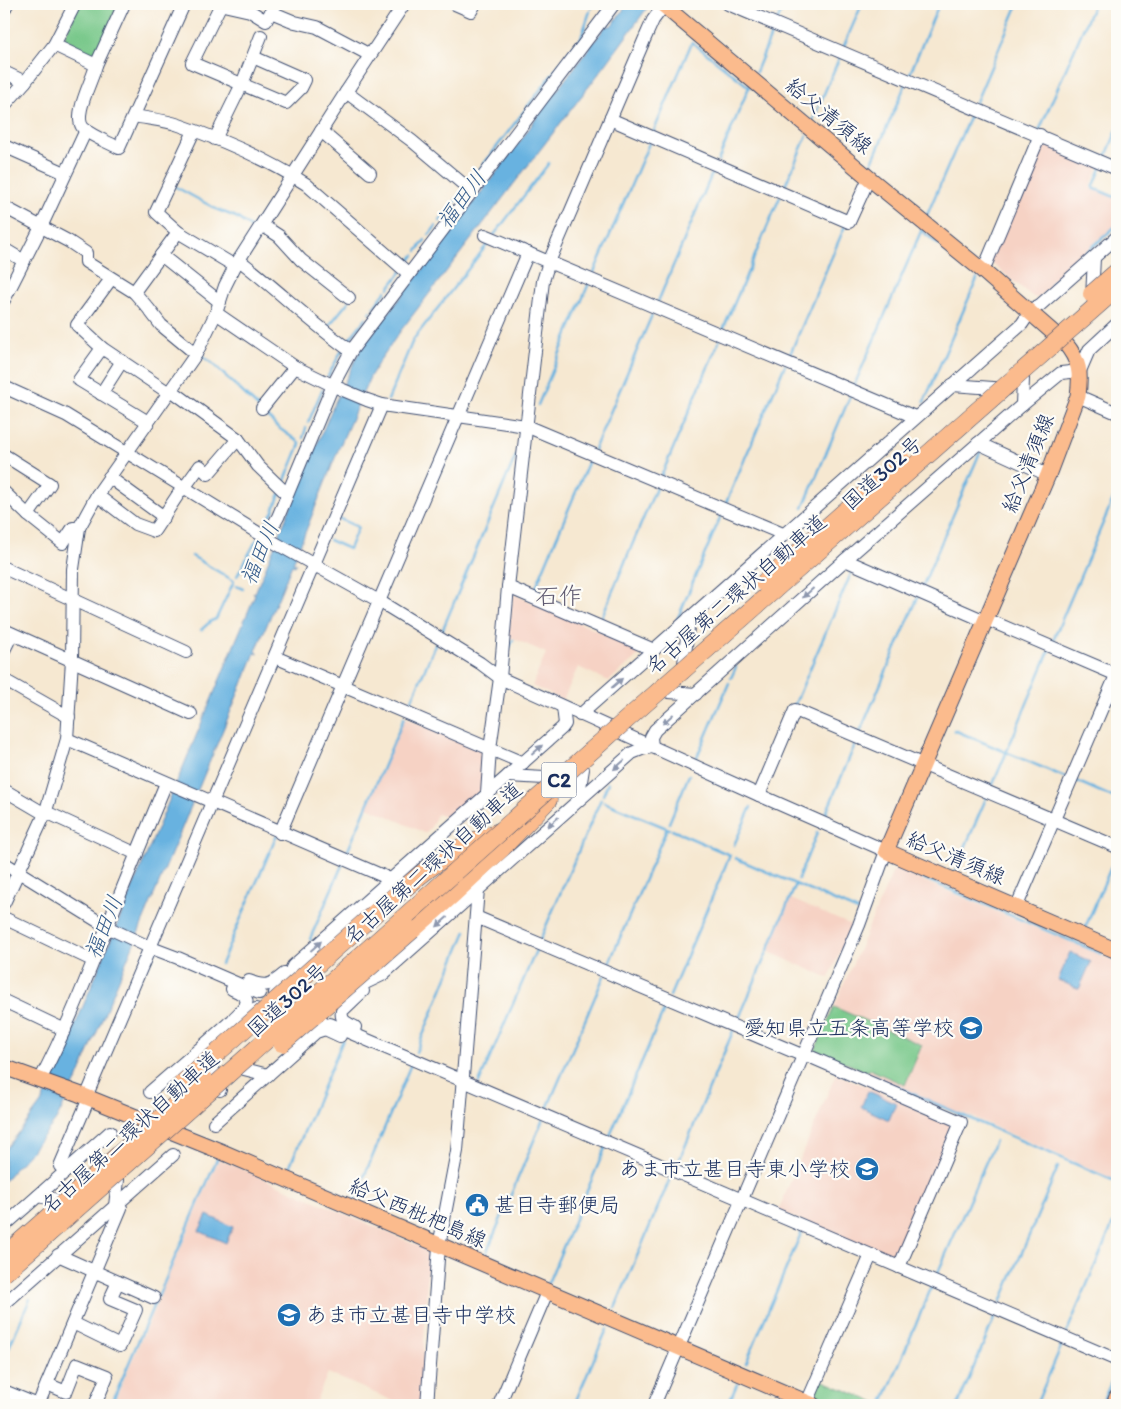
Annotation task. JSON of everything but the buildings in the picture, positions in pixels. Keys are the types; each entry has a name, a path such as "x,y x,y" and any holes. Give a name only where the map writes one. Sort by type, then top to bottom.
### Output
{"highway":[{"name":"名古屋第二環状自動車道","path":"4,1255 334,966 827,527 1117,272"},
{"name":"国道302号","path":"4,1281 1116,296"},
{"name":"名古屋第二環状自動車道","path":"4,1273 617,728 1116,296"},
{"path":"4,1277 126,1180 412,930 501,849 548,800"},
{"path":"4,1255 102,1155 412,882 451,853 466,845 520,824"}],"main road":[{"name":"給父清須線","path":"663,4 868,178 983,271 1065,343 1074,354 1080,371 1078,396 1048,475 886,851 1117,952"},
{"name":"給父西枇杷島線","path":"4,1067 228,1154 809,1404"},
{"path":"1114,1405 1117,1397"}],"street":[{"path":"4,10 7,4"},
{"path":"4,106 54,45 75,4"},
{"path":"124,4 96,65 80,115 80,125 119,148 184,4"},
{"path":"253,57 305,80 301,88 286,103 192,62 220,4 250,11 266,21 273,8 296,22 317,27 370,55"},
{"path":"4,903 46,813 67,739 72,660 73,569 79,528 109,477 196,354 237,263 404,4"},
{"path":"455,4 471,11 475,4"},
{"path":"268,539 351,351 614,4"},
{"path":"487,794 490,749 500,678 508,587 542,281 645,38 663,4"},
{"path":"728,4 1117,169"},
{"path":"215,139 242,84 262,36"},
{"path":"54,45 96,65"},
{"path":"4,72 25,82"},
{"path":"346,92 412,141 462,184 473,189"},
{"path":"134,116 178,125 194,131 246,152 293,176 306,184 408,274"},
{"path":"610,119 849,222 868,178"},
{"path":"5,296 41,227 86,130"},
{"path":"194,131 156,212 178,232 256,274 332,338 351,351"},
{"path":"321,131 370,173"},
{"path":"983,271 1040,135"},
{"path":"4,146 65,173"},
{"path":"4,207 68,241 86,253 86,262 134,292 161,325 196,354"},
{"path":"262,225 279,236 301,260 349,298"},
{"path":"134,292 178,232"},
{"path":"485,235 915,418"},
{"path":"580,715 1022,324 1028,311 1040,305 1117,237"},
{"path":"4,249 24,260"},
{"path":"280,833 528,253"},
{"path":"161,255 218,308 295,366 334,386 382,405 526,426 783,534"},
{"path":"1091,320 1094,258"},
{"path":"111,279 77,325 102,348 238,439 258,466 287,494"},
{"path":"652,747 651,737 655,730 1022,405 1061,373 1080,371 1089,350 1117,324"},
{"path":"102,348 79,380 148,422"},
{"path":"101,394 122,361"},
{"path":"262,408 295,366"},
{"path":"952,385 1017,384 1022,405"},
{"path":"4,387 66,415 268,539 379,602 480,663 500,678 886,851 859,925 654,1405"},
{"path":"1078,396 1117,413"},
{"path":"65,1172 60,1166 85,1097 149,946 206,800 275,657 382,405"},
{"path":"97,495 136,524 154,532 200,466 208,474 238,439"},
{"path":"978,443 1048,475"},
{"path":"4,456 50,484 28,515"},
{"path":"109,477 164,517"},
{"path":"4,492 28,515 63,542 73,528 79,528"},
{"path":"845,560 1117,674 1016,908"},
{"path":"4,568 186,652"},
{"path":"508,587 654,650"},
{"path":"689,618 676,687 696,694"},
{"path":"4,650 8,632 192,714"},
{"path":"275,657 522,763"},
{"path":"4,680 69,717"},
{"path":"178,958 205,961 256,984 263,985 275,982 565,724 563,707"},
{"path":"759,795 795,710 1117,848"},
{"path":"67,739 390,880"},
{"path":"412,1059 389,1042 346,1023 341,1015 345,1006 632,753 652,747"},
{"path":"508,776 577,774 578,800"},
{"path":"41,1080 80,995 167,784"},
{"path":"4,790 46,813 137,854"},
{"path":"4,863 108,927 259,993"},
{"path":"427,1405 439,1246 456,1151 478,889"},
{"path":"476,917 961,1122 899,1267"},
{"path":"4,918 90,959"},
{"path":"150,1092 230,1022 244,1009 247,1003 243,994 199,974 178,958"},
{"path":"230,1022 246,1018 284,985 293,966"},
{"path":"298,1048 312,1027 359,986 382,975"},
{"path":"4,1001 65,1030"},
{"path":"330,1024 1117,1360"},
{"path":"214,1123 316,1032 325,1029 386,1056 412,1059"},
{"path":"204,1045 220,1090"},
{"path":"244,1069 268,1075"},
{"path":"4,1226 110,1132"},
{"path":"4,1304 173,1155"},
{"path":"115,1206 118,1180"},
{"path":"38,1196 89,1206"},
{"path":"4,1391 38,1405 121,1208 115,1206"},
{"path":"809,1404 871,1255"},
{"path":"58,1256 154,1298"},
{"path":"73,1324 120,1346 136,1310 110,1299 118,1282"},
{"path":"499,1405 547,1292"},
{"path":"47,1384 66,1392 77,1364 106,1376 95,1405"}],"shaded area":[{"path":"1041,139 1100,164 1090,188 1117,199 1117,223 1049,283 1051,286 1038,298 1033,297 989,261"},
{"path":"513,594 643,651 609,681 578,667 563,700 532,686 546,653 508,636"},
{"path":"405,718 485,752 481,790 449,818 437,814 431,827 425,833 368,807"},
{"name":"愛知県立五条高等学校","path":"897,870 1117,962 1117,1180 975,1118 871,1075 868,1078 814,1053 893,871"},
{"path":"791,899 851,925 829,978 769,952"},
{"name":"あま市立甚目寺東小学校","path":"836,1074 955,1123 899,1261 778,1211"},
{"name":"あま市立甚目寺中学校","path":"219,1159 423,1248 428,1257 421,1405 403,1405 328,1373 314,1405 113,1405"}],"green space":[{"path":"79,4 119,4 95,58 61,45"},
{"path":"834,1007 922,1045 905,1085 869,1069 867,1072 815,1050"},
{"path":"819,1379 881,1405 832,1405 812,1397"}],"water":[{"path":"628,4 650,4 607,63 402,329 370,377 293,563 296,564 295,566 292,565 256,651 258,654 255,653 79,1075 56,1120 4,1181 4,1151 41,1103 53,1078 255,595 253,592 255,593 314,451 313,449 315,449 361,348 440,247 606,26 611,26"},
{"path":"1070,952 1091,962 1079,989 1058,980"},
{"path":"868,1091 896,1103 889,1120 861,1107"},
{"path":"207,1215 233,1227 226,1243 199,1231"}],"waterway":[{"path":"591,8 592,4"},
{"path":"777,21 785,4"},
{"path":"843,48 862,4"},
{"path":"909,76 939,4"},
{"path":"975,104 1018,4"},
{"path":"1039,131 1094,4"},
{"path":"567,55 581,38 590,11"},
{"path":"756,72 774,28"},
{"path":"653,133 692,42 749,87 718,161"},
{"path":"813,120 840,56"},
{"name":"福田川","path":"470,182 560,64"},
{"path":"870,167 906,83"},
{"path":"927,215 972,111"},
{"path":"1105,159 1117,130"},
{"path":"784,188 807,135"},
{"path":"592,277 650,141"},
{"path":"494,235 549,163"},
{"path":"1102,166 1093,188 1117,198"},
{"path":"657,304 714,169"},
{"path":"174,186 218,210 236,217 253,229"},
{"name":"福田川","path":"447,211 464,190"},
{"path":"722,332 780,197"},
{"name":"福田川","path":"440,221 445,214"},
{"path":"1053,285 1051,284 1117,225"},
{"name":"福田川","path":"429,235 436,226"},
{"path":"788,359 845,226"},
{"path":"854,386 922,229"},
{"path":"921,230 939,245"},
{"path":"417,251 425,240"},
{"path":"388,400 413,340 490,241"},
{"path":"943,248 951,255"},
{"path":"406,266 414,255"},
{"path":"389,288 401,272"},
{"path":"924,402 977,279"},
{"path":"538,405 589,283"},
{"path":"374,307 386,291"},
{"path":"327,328 349,301"},
{"path":"594,450 652,315"},
{"path":"347,342 366,318"},
{"path":"660,479 720,339"},
{"path":"328,376 342,350"},
{"path":"201,355 259,408"},
{"path":"725,505 785,365"},
{"path":"308,423 322,390"},
{"path":"803,508 851,394"},
{"path":"263,411 276,426 300,443"},
{"path":"303,438 306,428"},
{"path":"283,485 300,444"},
{"path":"921,590 981,450"},
{"path":"442,631 516,455"},
{"path":"533,594 590,458"},
{"path":"600,621 657,486"},
{"path":"1052,643 1117,490"},
{"name":"福田川","path":"263,528 280,494"},
{"path":"677,620 722,513"},
{"path":"329,540 349,549 358,527 338,518"},
{"name":"福田川","path":"237,576 257,539"},
{"name":"福田川","path":"192,556 234,581 216,619 201,630"},
{"path":"794,706 853,569"},
{"name":"福田川","path":"236,586 243,589"},
{"path":"860,732 918,597"},
{"path":"507,654 513,640"},
{"path":"408,709 436,643"},
{"path":"991,789 1049,651"},
{"path":"731,678 736,667"},
{"path":"696,759 729,683"},
{"path":"346,855 404,718"},
{"path":"954,730 1067,778"},
{"path":"825,816 856,742"},
{"path":"669,823 689,775"},
{"path":"1076,781 1117,799"},
{"path":"603,795 608,783"},
{"path":"955,871 987,796"},
{"path":"540,940 601,799"},
{"path":"604,802 669,829"},
{"path":"734,845 751,807"},
{"path":"607,968 667,828"},
{"path":"670,996 730,855 672,830"},
{"path":"798,879 817,833"},
{"path":"221,964 277,835"},
{"path":"1085,928 1117,853"},
{"path":"735,858 858,911"},
{"path":"311,940 343,863"},
{"path":"904,870 1102,954"},
{"path":"737,1023 796,884"},
{"path":"416,1052 466,931"},
{"path":"479,1083 537,948"},
{"path":"1110,957 1117,961"},
{"path":"546,1111 604,976"},
{"path":"609,1138 667,1003"},
{"path":"677,1166 733,1031"},
{"path":"288,1170 343,1040"},
{"path":"354,1201 411,1064"},
{"path":"874,1077 1117,1182"},
{"path":"485,1256 543,1119"},
{"path":"936,1277 995,1141"},
{"path":"548,1283 606,1146"},
{"path":"158,1297 217,1159"},
{"path":"1001,1302 1058,1167"},
{"path":"615,1308 672,1174"},
{"path":"1066,1334 1117,1214"},
{"path":"746,1363 802,1231"},
{"path":"882,1405 932,1286"},
{"path":"4,1359 30,1299"},
{"path":"111,1405 155,1302"},
{"path":"958,1405 996,1314"},
{"path":"574,1405 607,1329"},
{"path":"1036,1405 1063,1342"},
{"path":"1101,1405 1117,1369"},
{"path":"728,1405 737,1384"}],"tunnel":[{"path":"259,993 305,1012"}],"place":[{"name":"愛知県立五条高等学校","path":"971,1028"},
{"name":"あま市立甚目寺東小学校","path":"867,1169"},
{"name":"甚目寺郵便局","path":"477,1205"},
{"name":"あま市立甚目寺中学校","path":"289,1315"}],"district":[{"name":"石作","path":"559,596"}]}
